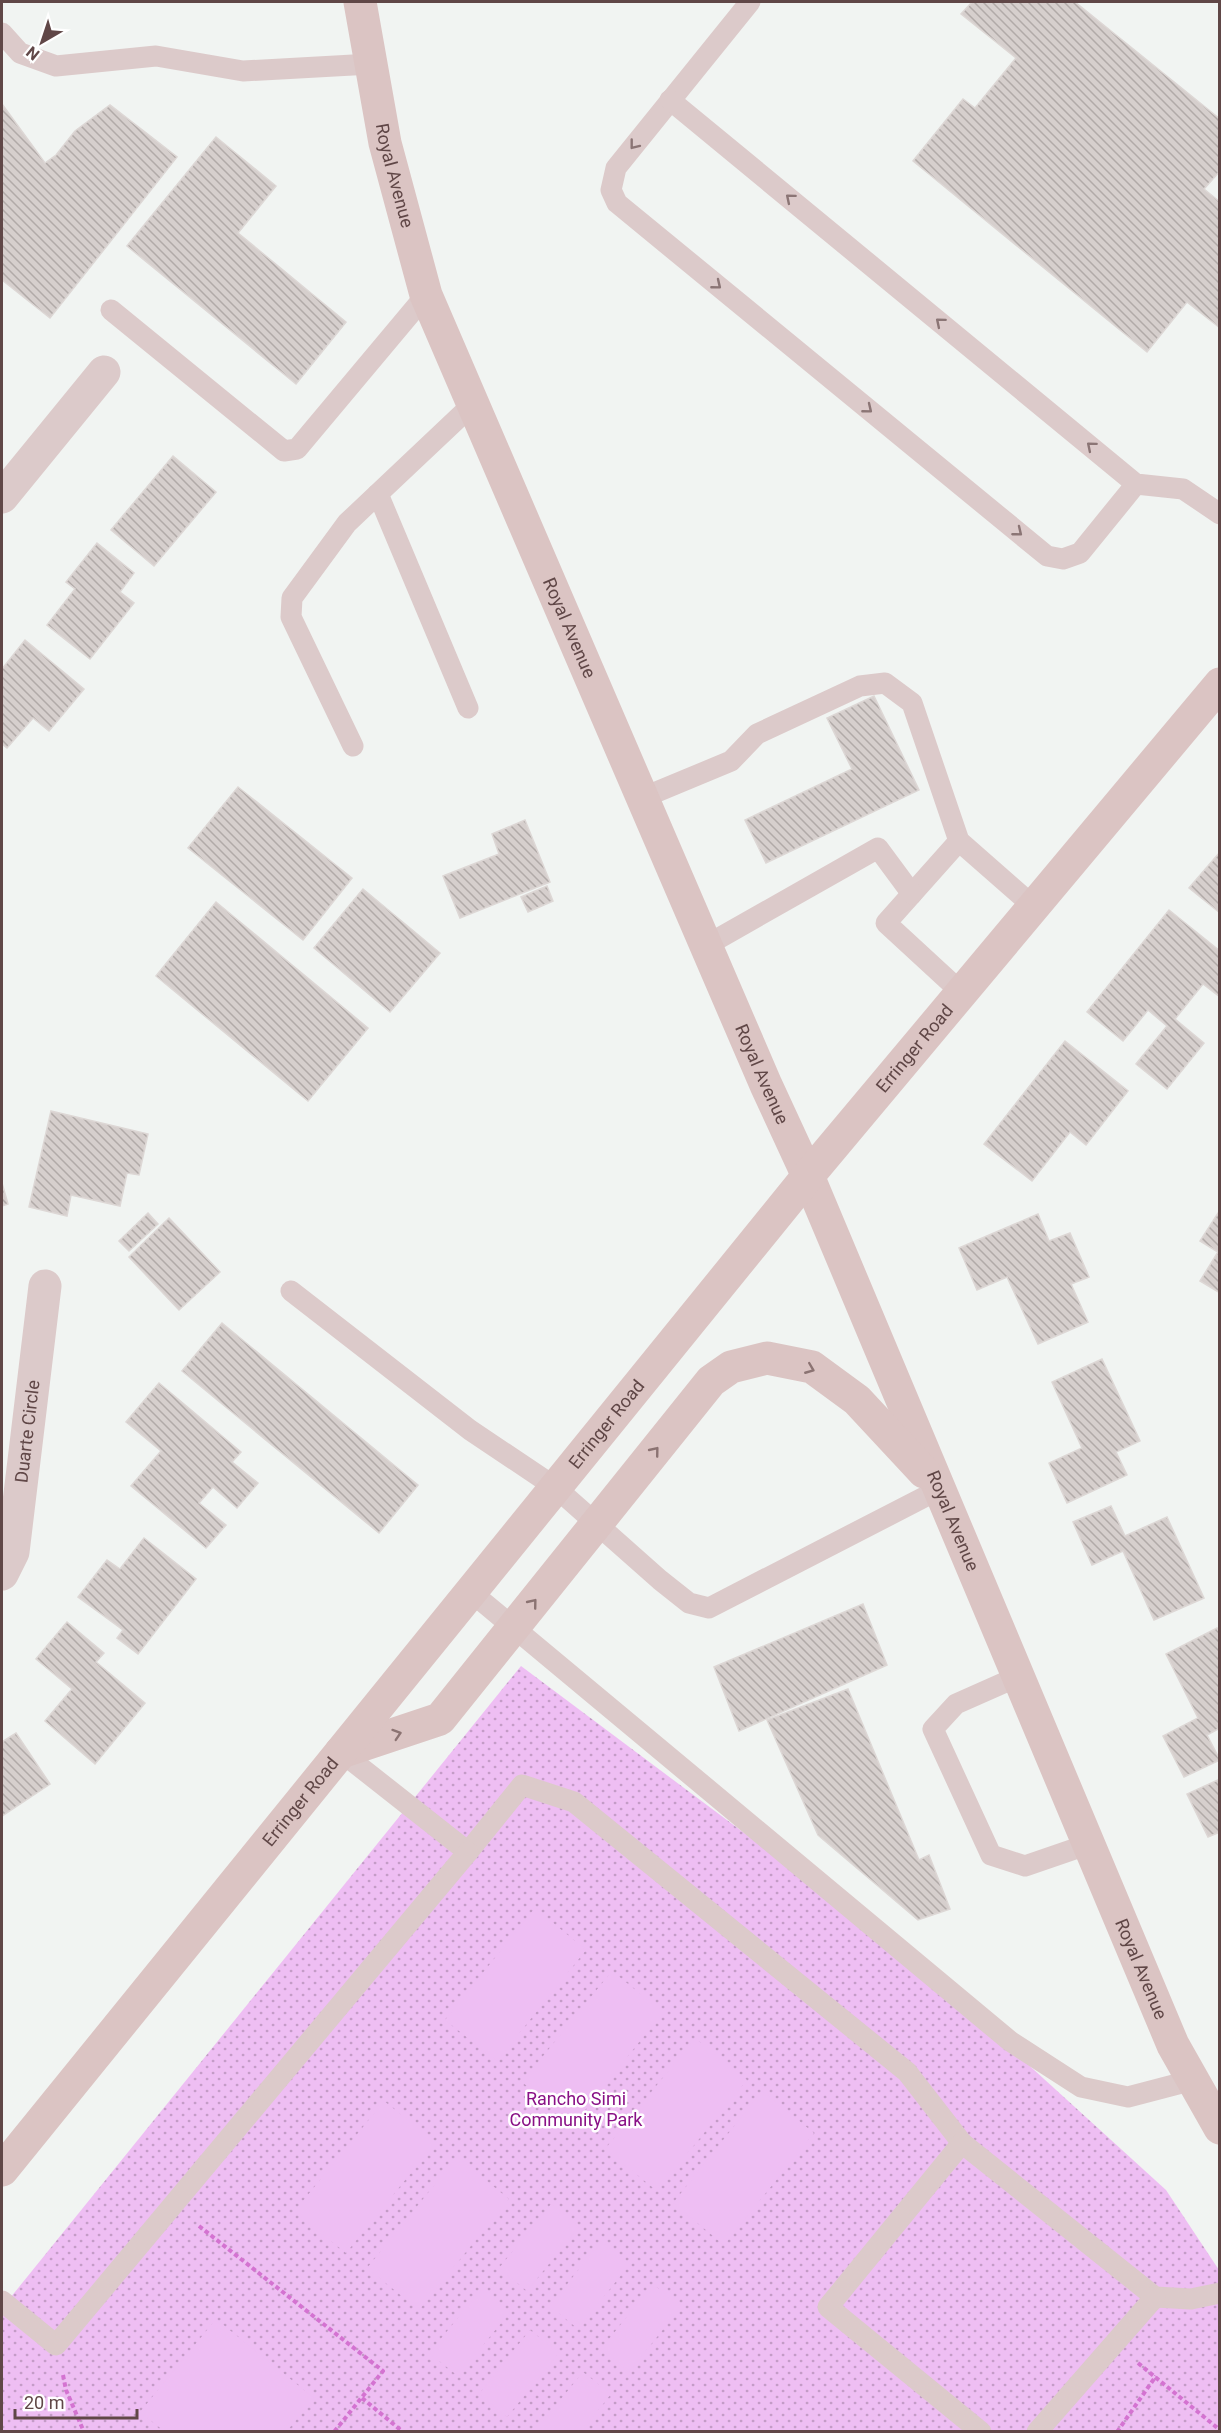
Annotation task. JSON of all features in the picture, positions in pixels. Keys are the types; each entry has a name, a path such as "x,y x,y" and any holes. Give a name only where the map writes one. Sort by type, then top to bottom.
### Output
{"main road":[{"name":"Royal Avenue","path":"360,2 385,143 426,295 766,1085 808,1176 1173,2045 1220,2128"},
{"name":"Erringer Road","path":"2,2170 808,1176 1220,684"},
{"path":"341,1752 440,1719 711,1381 731,1367 767,1358 812,1367 857,1400 940,1489"}],"street":[{"path":"2,498 104,372"},
{"name":"Duarte Circle","path":"2,1574 14,1552 45,1286"}],"lane":[{"path":"750,2 616,168 611,190 617,203 1047,556 1063,559 1080,553 1136,484"},
{"path":"2,33 20,53 56,66 156,56 243,71 371,64"},
{"path":"670,99 1136,484 1183,489 1220,514"},
{"path":"111,310 284,451 297,449 426,295"},
{"path":"353,746 291,617 292,598 347,523 473,404"},
{"path":"378,494 468,708"},
{"path":"642,798 731,761 757,734 860,686 885,683 912,703 959,841 1033,906"},
{"path":"959,841 886,923 962,993"},
{"path":"707,945 878,848 912,894"},
{"path":"291,1291 470,1430 555,1487 689,1603 709,1608 940,1489"},
{"path":"471,1592 1010,2042 1081,2087 1128,2097 1193,2080"},
{"path":"1019,1676 956,1704 933,1729 991,1855 1025,1866 1089,1844"},
{"path":"341,1752 468,1852"},
{"path":"2,2301 56,2344 522,1785 574,1802 907,2072 962,2142 1155,2297 1191,2299 1220,2293"},
{"path":"962,2142 828,2307 981,2432"},
{"path":"1036,2432 1155,2297"}],"path":[{"path":"199,2226 383,2371 334,2432"},
{"path":"56,2344 66,2390 84,2432"},
{"path":"1137,2362 1220,2430"},
{"path":"1117,2432 1156,2376"},
{"path":"362,2398 403,2432"}],"green space":[{"name":"Rancho Simi Community Park","path":"521,1666 910,1957 1166,2190 1219,2270 1219,2431 2,2432 2,2308"},
{"path":"535,1908 586,1950 497,2061 445,2020"},
{"path":"612,1971 663,2012 574,2124 522,2082"},
{"path":"695,2038 747,2080 657,2191 605,2149"},
{"path":"762,2091 814,2133 724,2245 673,2203"},
{"path":"384,2101 436,2142 346,2253 294,2212"},
{"path":"457,2157 509,2199 419,2310 367,2268"},
{"path":"551,2204 579,2227 527,2291 499,2268"},
{"path":"601,2241 630,2264 578,2329 550,2306"},
{"path":"653,2284 681,2307 629,2372 601,2349"},
{"path":"481,2290 510,2312 458,2376 429,2353"},
{"path":"216,2319 314,2398 287,2431 164,2431 140,2412"},
{"path":"530,2330 559,2353 507,2417 479,2394"},
{"path":"583,2372 611,2394 582,2431 535,2431"}],"building":[{"path":"972,2 1075,2 1220,119 1220,171 1204,189 1220,202 1220,328 1187,302 1147,352 913,161 963,99 975,108 1016,58 961,14"},
{"path":"2,104 45,163 56,155 75,131 110,105 177,157 50,318 2,280"},
{"path":"216,137 276,186 238,233 346,322 296,384 127,246"},
{"path":"173,456 216,492 154,566 111,530"},
{"path":"97,543 134,573 120,592 134,603 90,659 47,625 75,589 66,582"},
{"path":"25,640 84,689 49,731 33,718 7,748 2,744 2,669"},
{"path":"874,696 919,790 766,863 745,820 852,769 827,718"},
{"path":"238,787 352,878 303,940 188,848"},
{"path":"525,820 550,882 460,918 443,876 499,854 492,834"},
{"path":"1220,852 1220,913 1189,888"},
{"path":"547,886 553,901 528,912 521,897"},
{"path":"363,889 440,953 390,1012 314,948"},
{"path":"216,902 368,1028 308,1101 156,976"},
{"path":"1169,910 1220,951 1220,997 1203,984 1175,1019 1204,1043 1167,1089 1136,1064 1167,1026 1148,1010 1123,1041 1087,1012"},
{"path":"1065,1041 1128,1091 1086,1145 1070,1132 1032,1181 984,1144"},
{"path":"51,1111 148,1134 139,1175 127,1173 120,1206 71,1195 67,1216 29,1207"},
{"path":"2,1183 8,1204 2,1206"},
{"path":"1220,1210 1220,1293 1200,1281 1218,1252 1200,1241"},
{"path":"148,1213 158,1224 129,1251 119,1241"},
{"path":"1038,1214 1049,1241 1070,1233 1089,1277 1071,1284 1088,1322 1038,1344 1007,1277 977,1290 959,1248"},
{"path":"169,1218 220,1272 179,1310 129,1257"},
{"path":"222,1323 418,1485 379,1533 182,1371"},
{"path":"1102,1359 1140,1441 1116,1452 1127,1475 1067,1503 1049,1463 1082,1448 1052,1382"},
{"path":"159,1383 241,1452 232,1462 258,1483 237,1508 213,1487 199,1503 226,1525 206,1548 131,1486 161,1451 126,1422"},
{"path":"1111,1506 1125,1536 1167,1517 1204,1598 1154,1620 1123,1551 1092,1565 1073,1522"},
{"path":"144,1538 196,1579 138,1654 117,1638 123,1630 78,1597 107,1560 120,1569"},
{"path":"863,1604 887,1665 739,1731 714,1667"},
{"path":"67,1622 104,1653 96,1662 145,1703 95,1764 45,1721 72,1689 36,1659"},
{"path":"1217,1628 1220,1634 1220,1728 1207,1735 1220,1760 1184,1777 1163,1736 1198,1718 1166,1654"},
{"path":"848,1689 919,1860 929,1855 950,1909 918,1920 818,1835 767,1720"},
{"path":"16,1733 50,1784 2,1816 2,1742"},
{"path":"1220,1779 1220,1832 1208,1837 1187,1794"}]}
